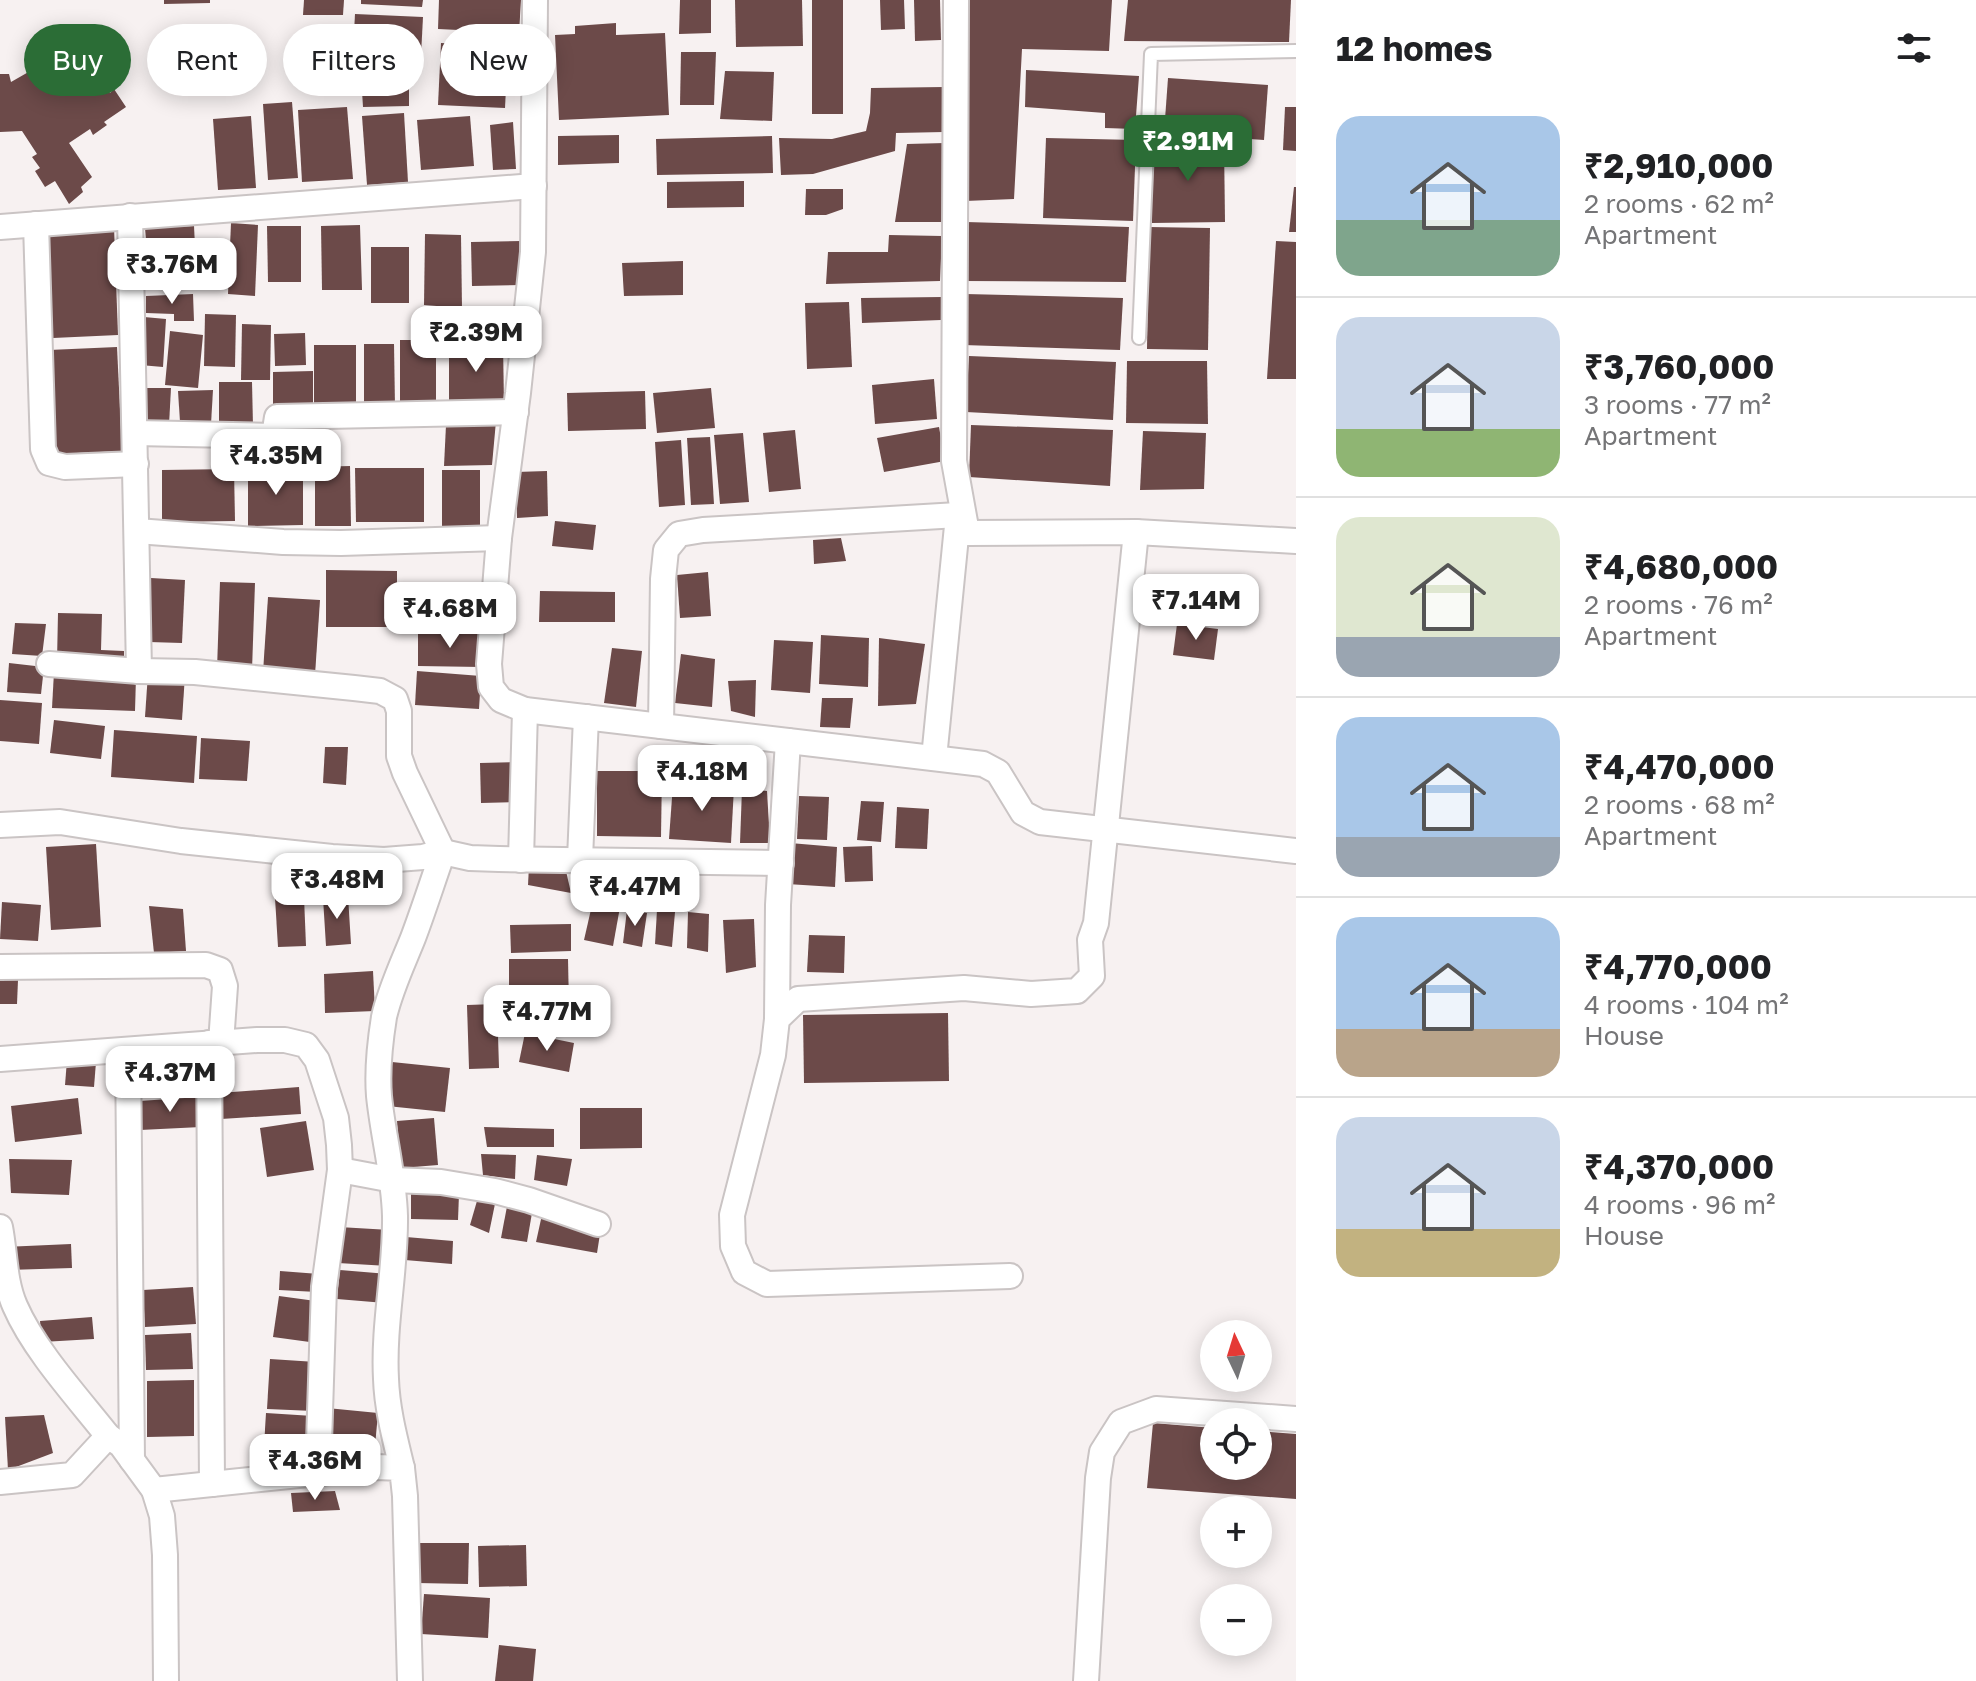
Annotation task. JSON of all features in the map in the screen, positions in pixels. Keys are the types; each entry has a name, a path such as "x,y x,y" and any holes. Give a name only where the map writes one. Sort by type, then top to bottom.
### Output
{"street":[{"path":"535,0 533,252 499,538 489,664 491,687 501,700 525,710 983,764 998,772 1023,813 1040,822 1296,851"},
{"path":"956,0 954,461 959,504 967,533 1136,532 1296,541"},
{"path":"0,227 534,186"},
{"path":"130,216 139,671"},
{"path":"36,224 43,449 49,463 65,467 136,464"},
{"path":"135,433 274,436 277,417 516,412"},
{"path":"661,726 663,579 666,550 679,534 959,504"},
{"path":"934,758 959,504"},
{"path":"137,531 312,542 499,538"},
{"path":"777,1019 798,999 964,988 1031,994 1077,991 1092,976 1090,940 1096,923 1136,532"},
{"path":"49,664 195,672 338,686 380,691 395,699 399,711 399,756 443,852 395,982 385,1016 380,1052 379,1093 393,1180 395,1252 387,1330 386,1378 405,1496 410,1681"},
{"path":"521,860 525,710"},
{"path":"580,859 586,717"},
{"path":"788,741 778,905 777,1019 773,1055 732,1215 733,1246 744,1272 767,1284 1010,1276"},
{"path":"0,825 60,822 181,841 384,860 443,852 470,858 521,860 781,863"},
{"path":"0,967 206,965 220,970 225,986 215,1043 212,1484"},
{"path":"0,1059 215,1043 285,1040 306,1045 317,1060 336,1118 340,1170 324,1287 318,1474"},
{"path":"128,1050 132,1460"},
{"path":"340,1170 393,1180 441,1182 495,1191 598,1224"},
{"path":"0,1227 15,1305 38,1347 108,1436 121,1445 154,1490 162,1516 165,1555 166,1681"},
{"path":"1086,1681 1098,1478 1102,1452 1121,1422 1156,1409 1296,1419"},
{"path":"0,1482 72,1475 108,1436"},
{"path":"154,1490 376,1467 402,1468"}],"lane":[{"path":"1139,338 1151,54 1296,51"}],"building":[{"path":"164,0 210,0 210,3 164,4"},
{"path":"304,0 344,0 343,15 303,15"},
{"path":"361,0 423,0 422,7 361,4"},
{"path":"439,0 521,0 520,24 440,24 438,29"},
{"path":"680,0 711,0 711,33 679,34"},
{"path":"735,0 802,0 803,46 736,47"},
{"path":"812,0 843,0 843,114 812,114"},
{"path":"880,0 904,0 905,29 881,30"},
{"path":"914,0 940,0 941,40 915,41"},
{"path":"969,0 1112,0 1109,51 1022,49 1014,199 965,201"},
{"path":"1128,0 1291,0 1289,42 1124,41"},
{"path":"355,14 423,17 423,24 354,24"},
{"path":"616,23 616,35 665,33 669,115 559,120 556,35 575,34 575,26"},
{"path":"681,52 716,52 714,105 680,105"},
{"path":"440,64 440,96 506,96 505,108 438,105"},
{"path":"1026,70 1139,76 1135,129 1105,128 1105,113 1025,107"},
{"path":"725,71 774,72 772,121 720,119"},
{"path":"0,74 9,74 11,82 24,75 24,96 119,96 126,107 104,122 107,125 93,135 90,129 69,143 92,177 81,187 83,192 69,204 55,181 45,187 35,171 40,168 32,157 37,154 22,131 0,132"},
{"path":"1168,78 1268,85 1264,140 1164,133"},
{"path":"944,87 944,132 896,133 895,151 813,174 781,175 779,138 832,139 866,131 871,88"},
{"path":"362,96 409,96 409,106 363,107"},
{"path":"292,102 298,178 268,180 263,104"},
{"path":"347,107 353,179 302,182 298,110"},
{"path":"1285,107 1296,107 1296,151 1283,150"},
{"path":"404,113 408,182 367,185 362,116"},
{"path":"251,116 256,188 218,190 213,119"},
{"path":"470,116 474,166 421,170 417,120"},
{"path":"513,122 516,169 493,170 490,125"},
{"path":"619,135 619,163 558,165 558,136"},
{"path":"772,136 773,173 657,175 656,139"},
{"path":"1046,138 1136,140 1133,221 1043,218"},
{"path":"945,143 943,222 895,222 907,144"},
{"path":"1224,143 1225,222 1152,223 1151,144"},
{"path":"744,181 744,207 667,208 667,182"},
{"path":"1294,187 1296,232 1289,232"},
{"path":"806,189 843,189 843,209 826,215 805,215"},
{"path":"966,222 1129,227 1126,282 963,281"},
{"path":"231,223 258,225 255,296 228,294"},
{"path":"360,225 362,290 322,290 321,226"},
{"path":"194,226 195,246 147,252 145,228"},
{"path":"267,226 301,226 301,282 268,282"},
{"path":"114,227 118,335 53,338 48,230"},
{"path":"1149,227 1210,228 1208,350 1147,349"},
{"path":"425,234 461,235 462,308 424,305"},
{"path":"889,235 942,236 940,281 826,284 828,252 888,252"},
{"path":"521,241 522,285 472,286 471,242"},
{"path":"1276,241 1296,242 1296,379 1267,379"},
{"path":"371,247 409,247 409,303 371,303"},
{"path":"168,259 169,270 189,271 191,287 147,288 147,260"},
{"path":"683,261 683,295 624,296 622,263"},
{"path":"193,294 194,321 174,321 174,314 146,313 146,296"},
{"path":"965,294 1123,298 1120,350 963,345"},
{"path":"942,297 941,320 862,323 861,298"},
{"path":"849,302 852,367 807,369 805,303"},
{"path":"205,314 236,315 235,367 204,366"},
{"path":"144,317 166,319 163,367 140,365"},
{"path":"242,324 271,325 270,380 241,380"},
{"path":"170,331 203,335 198,388 165,385"},
{"path":"305,333 306,365 275,366 274,334"},
{"path":"400,340 436,340 436,406 400,406"},
{"path":"449,343 503,343 504,405 449,405"},
{"path":"364,344 394,344 395,407 364,407"},
{"path":"314,345 356,345 356,411 314,411"},
{"path":"117,347 122,451 54,454 49,350"},
{"path":"969,356 1116,362 1113,420 966,412"},
{"path":"1127,361 1207,361 1208,424 1126,423"},
{"path":"313,371 313,413 273,414 273,372"},
{"path":"934,379 937,419 875,424 872,385"},
{"path":"219,382 252,382 253,426 219,427"},
{"path":"140,388 171,388 169,425 141,427"},
{"path":"711,388 715,428 657,433 653,393"},
{"path":"213,390 211,424 180,422 178,391"},
{"path":"645,391 646,429 568,431 567,393"},
{"path":"496,421 492,465 444,466 446,425"},
{"path":"971,425 1113,430 1110,486 969,477"},
{"path":"939,427 945,461 884,472 877,438"},
{"path":"795,430 801,489 769,492 763,433"},
{"path":"1143,431 1206,433 1204,489 1140,490"},
{"path":"743,433 749,502 720,504 714,435"},
{"path":"710,437 714,504 691,505 687,438"},
{"path":"681,440 685,505 659,507 655,442"},
{"path":"350,466 351,526 315,526 315,467"},
{"path":"303,468 303,525 248,526 248,469"},
{"path":"355,468 424,468 424,522 356,522"},
{"path":"234,469 235,521 162,522 162,470"},
{"path":"442,470 480,470 480,529 442,529"},
{"path":"547,471 548,516 517,518 516,472"},
{"path":"555,521 596,525 593,550 552,546"},
{"path":"841,538 846,561 814,564 813,540"},
{"path":"326,570 397,571 397,627 326,627"},
{"path":"708,572 711,616 680,618 677,575"},
{"path":"151,578 185,580 182,643 149,642"},
{"path":"220,582 255,583 252,670 217,669"},
{"path":"421,585 481,586 481,622 420,621"},
{"path":"540,591 615,592 615,622 539,622"},
{"path":"268,597 320,600 315,675 263,672"},
{"path":"58,613 102,614 101,650 124,651 124,664 57,661"},
{"path":"15,623 46,624 42,656 12,654"},
{"path":"1177,624 1218,629 1214,660 1173,655"},
{"path":"418,633 482,633 481,667 418,666"},
{"path":"821,635 869,638 868,687 819,684"},
{"path":"879,638 925,644 916,704 878,706"},
{"path":"774,640 813,642 810,693 771,690"},
{"path":"612,648 642,651 636,707 604,703"},
{"path":"681,654 715,659 712,707 675,703"},
{"path":"9,663 44,667 41,694 7,692"},
{"path":"417,671 481,676 479,709 415,705"},
{"path":"54,672 136,677 135,711 52,708"},
{"path":"148,673 185,675 182,720 145,717"},
{"path":"756,680 755,717 731,711 728,681"},
{"path":"822,698 853,698 850,728 820,727"},
{"path":"0,700 42,703 39,744 0,741"},
{"path":"54,720 105,726 101,759 50,753"},
{"path":"114,730 197,736 194,783 111,777"},
{"path":"201,738 250,741 247,781 199,779"},
{"path":"325,747 348,747 346,785 323,783"},
{"path":"515,762 516,802 481,803 480,763"},
{"path":"597,771 662,771 661,837 597,836"},
{"path":"673,784 734,787 731,843 669,839"},
{"path":"742,789 767,791 770,843 740,843"},
{"path":"799,796 829,797 827,840 797,839"},
{"path":"861,801 884,802 881,842 857,840"},
{"path":"897,807 929,809 927,849 895,848"},
{"path":"790,843 837,847 835,887 787,884"},
{"path":"96,844 101,927 51,930 46,847"},
{"path":"872,846 873,881 845,882 843,847"},
{"path":"529,866 566,871 571,893 528,885"},
{"path":"348,896 351,944 326,946 323,898"},
{"path":"304,897 306,946 278,947 275,898"},
{"path":"2,902 41,905 38,941 0,939"},
{"path":"592,905 620,907 613,946 584,940"},
{"path":"149,906 183,909 186,951 154,953"},
{"path":"627,910 647,913 642,947 623,943"},
{"path":"657,910 675,912 672,947 655,944"},
{"path":"688,912 709,914 708,952 687,948"},
{"path":"754,919 756,967 726,973 723,920"},
{"path":"571,924 571,951 511,953 510,925"},
{"path":"809,935 845,936 844,973 807,972"},
{"path":"509,959 568,959 569,1006 509,1006"},
{"path":"373,971 375,1011 325,1013 324,974"},
{"path":"0,980 18,980 17,1004 0,1004"},
{"path":"497,1004 499,1068 469,1069 467,1005"},
{"path":"948,1013 949,1081 804,1083 803,1015"},
{"path":"525,1033 574,1043 569,1072 519,1062"},
{"path":"67,1060 96,1062 94,1087 65,1085"},
{"path":"392,1062 450,1068 445,1112 387,1106"},
{"path":"299,1087 301,1114 221,1119 219,1093"},
{"path":"200,1097 201,1127 140,1130 139,1101"},
{"path":"78,1098 82,1134 15,1142 11,1106"},
{"path":"580,1108 642,1108 642,1148 580,1149"},
{"path":"434,1118 438,1165 401,1168 397,1121"},
{"path":"306,1121 314,1170 267,1177 260,1128"},
{"path":"484,1127 554,1129 554,1147 487,1147"},
{"path":"481,1154 516,1155 515,1179 483,1175"},
{"path":"537,1155 572,1159 567,1186 534,1180"},
{"path":"9,1159 72,1160 69,1195 11,1193"},
{"path":"411,1191 459,1194 458,1220 411,1219"},
{"path":"479,1194 496,1199 489,1233 470,1225"},
{"path":"508,1201 533,1207 527,1242 501,1238"},
{"path":"543,1210 600,1234 597,1253 536,1242"},
{"path":"339,1227 390,1230 388,1266 338,1263"},
{"path":"406,1237 453,1241 452,1264 405,1260"},
{"path":"71,1244 72,1268 8,1270 4,1247"},
{"path":"340,1270 388,1274 385,1303 337,1299"},
{"path":"280,1271 319,1274 317,1292 279,1290"},
{"path":"193,1287 196,1324 145,1327 143,1290"},
{"path":"279,1296 323,1302 317,1343 273,1337"},
{"path":"92,1317 94,1339 42,1342 40,1321"},
{"path":"191,1333 193,1369 146,1370 145,1335"},
{"path":"270,1359 316,1362 314,1411 267,1409"},
{"path":"194,1380 194,1436 147,1437 147,1381"},
{"path":"327,1408 378,1413 375,1446 324,1442"},
{"path":"266,1413 313,1416 311,1449 264,1446"},
{"path":"44,1415 53,1453 8,1470 5,1417"},
{"path":"1153,1423 1200,1427 1200,1480 1272,1480 1272,1432 1296,1434 1296,1499 1147,1488"},
{"path":"335,1491 340,1510 293,1512 291,1493"},
{"path":"418,1543 469,1543 468,1584 417,1583"},
{"path":"526,1545 527,1586 479,1587 478,1546"},
{"path":"424,1594 490,1598 488,1638 421,1634"},
{"path":"499,1645 536,1649 533,1681 495,1681"}]}
